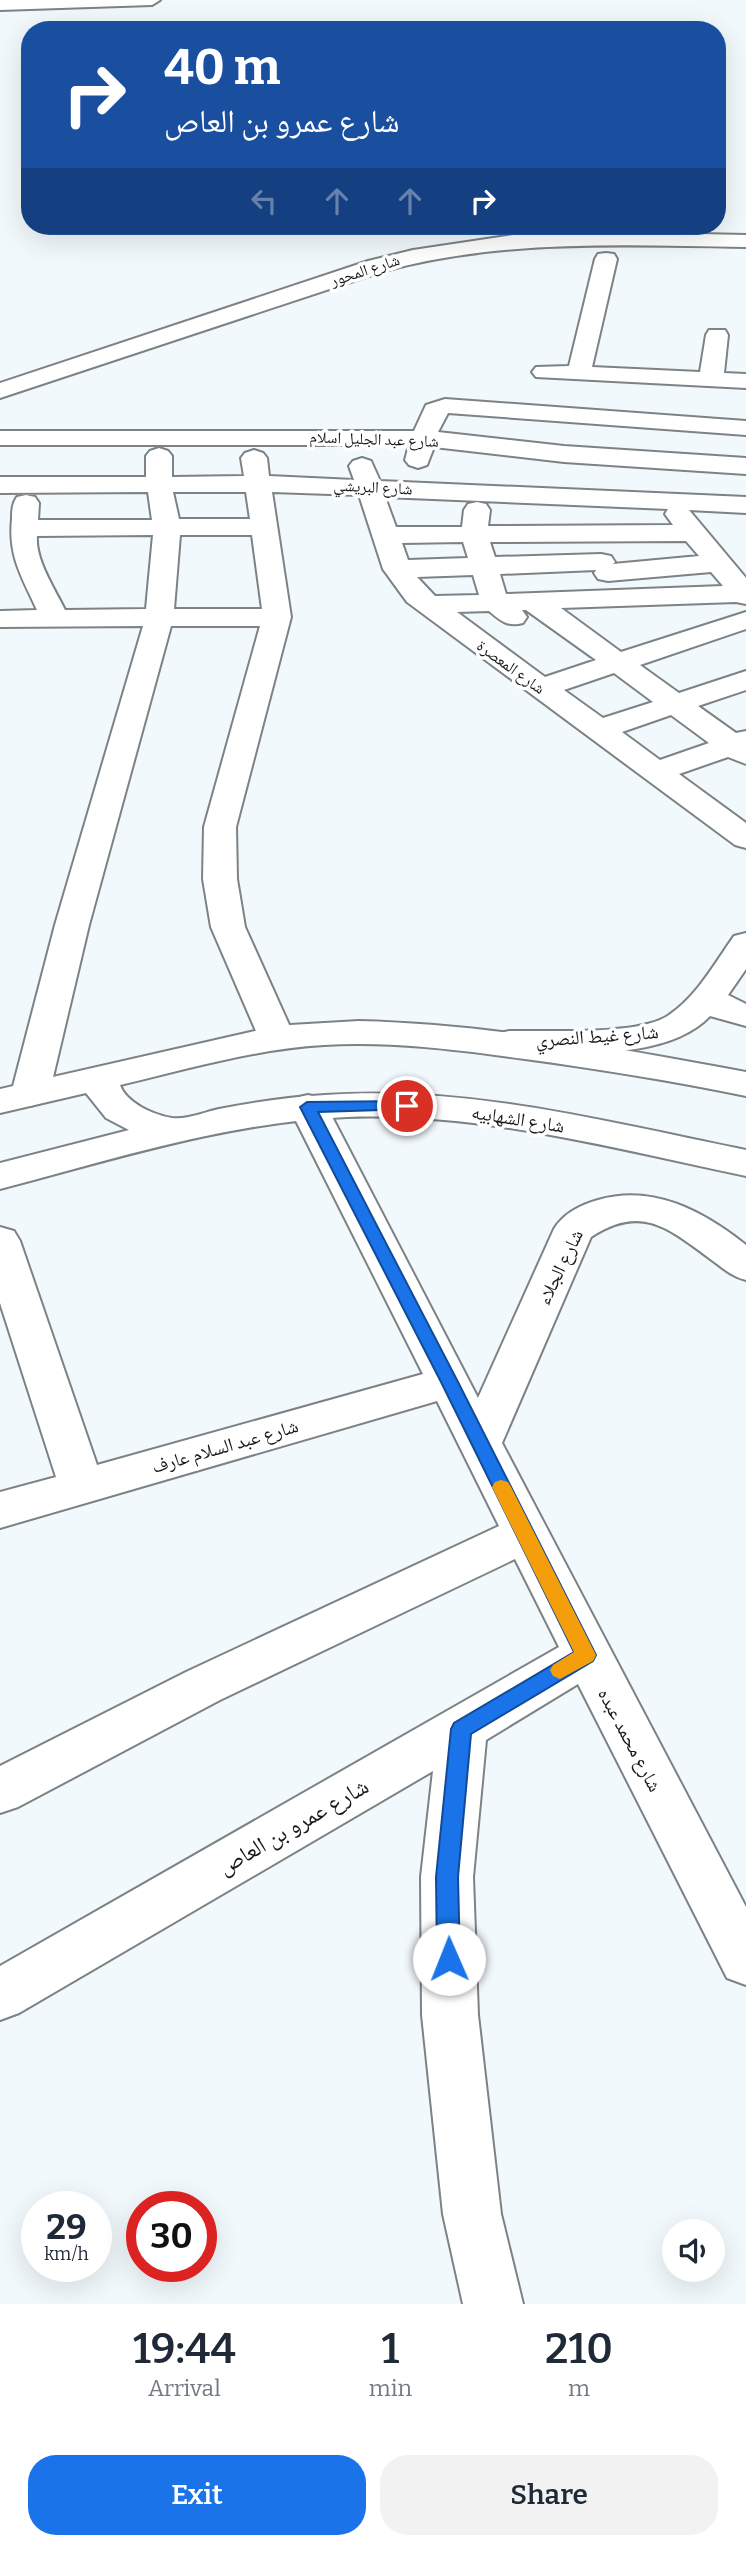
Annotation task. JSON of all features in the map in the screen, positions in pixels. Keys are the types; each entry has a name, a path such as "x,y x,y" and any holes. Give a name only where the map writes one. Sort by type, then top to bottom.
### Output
{"main road":[{"path":"0,5 152,0"},
{"name":"شارع المحور","path":"726,233 746,233"},
{"name":"شارع المحور","path":"0,377 379,251 462,235"},
{"name":"شارع المحور","path":"0,391 376,266 427,252 484,243 533,240 746,241"},
{"path":"579,374 606,259"},
{"path":"711,379 718,335"},
{"path":"544,372 746,381"},
{"path":"411,489 422,438 435,410 441,407 746,428"},
{"path":"510,411 492,446 480,492 474,534 495,602 533,633"},
{"path":"532,495 555,414"},
{"path":"646,421 646,460 656,500 706,550 745,600"},
{"path":"716,426 717,464"},
{"path":"15,1097 72,925 159,619 167,529 159,483 158,437"},
{"path":"251,437 277,617 220,827 220,879 228,928 277,1038"},
{"name":"شارع المعصرة","path":"354,437 384,535 397,569 409,587 427,605 486,649 746,838"},
{"name":"شارع عبد الجليل اسلام","path":"0,438 422,438 544,452 746,466"},
{"name":"شارع البريشي","path":"0,485 257,483 746,505"},
{"path":"28,484 23,542 28,560 56,620"},
{"path":"562,496 623,597 669,646"},
{"path":"23,528 266,527"},
{"path":"543,534 557,563 569,611 618,663 741,747"},
{"path":"384,535 585,534 706,550 746,552"},
{"path":"397,569 557,563 605,567 706,550"},
{"path":"486,649 533,633 569,611 623,597 745,600"},
{"path":"427,605 531,600 569,611"},
{"path":"540,688 669,646 745,600"},
{"path":"0,619 277,617"},
{"path":"598,730 746,680"},
{"path":"656,772 741,747"},
{"name":"شارع غيط النصري","path":"492,1043 615,1038 666,1032 681,1024 709,994 746,943"},
{"path":"709,994 717,1006 746,1014"},
{"path":"15,1097 277,1038 335,1031 383,1031 492,1043 603,1058 746,1084"},
{"path":"100,1079 105,1095 119,1110 177,1132"},
{"name":"شارع الشهابيه","path":"0,1176 254,1115 307,1107 387,1105 489,1114 558,1125 746,1163"},
{"name":"شارع محمد عبده","path":"307,1107 586,1655 746,1960"},
{"name":"شارع الجلاء","path":"480,1443 574,1229 590,1215 612,1207 631,1205 679,1218 714,1240 746,1266"},
{"path":"0,1241 82,1487"},
{"name":"شارع عبد السلام عارف","path":"0,1510 449,1382"},
{"path":"0,1791 203,1686 524,1534"},
{"name":"شارع عمرو بن العاص","path":"0,1995 586,1655"},
{"path":"462,1729 447,1877 450,2015 472,2214 493,2304"}],"slow traffic":[{"path":"501,1487 586,1655 560,1670"}],"route":[{"path":"407,1106 307,1107 586,1655 462,1729 447,1877 449,1959"}]}
